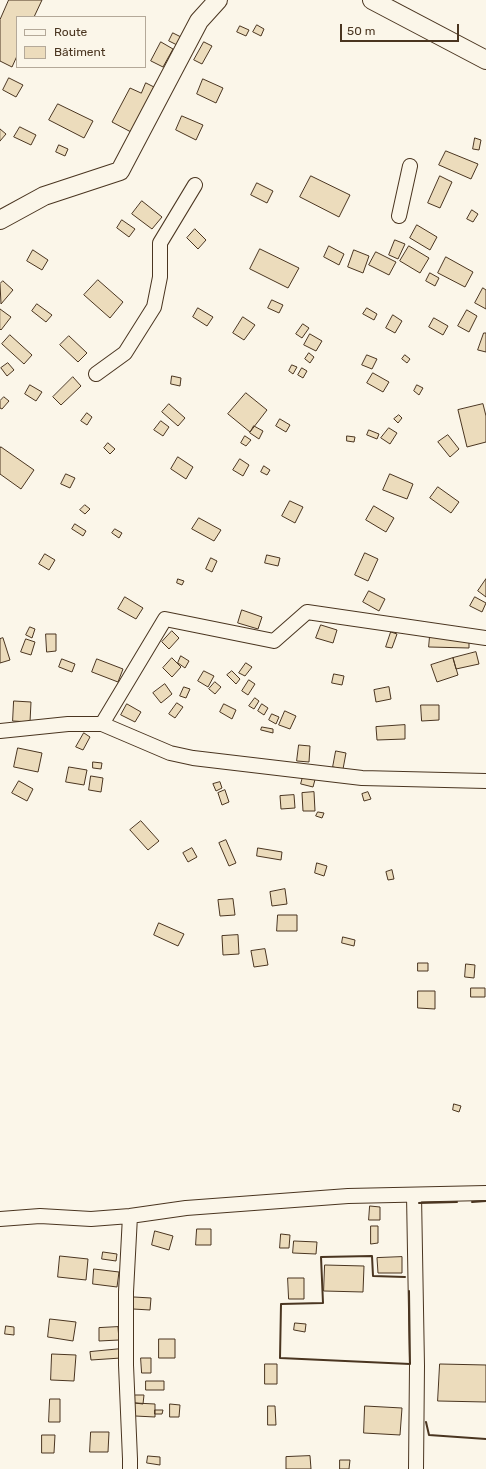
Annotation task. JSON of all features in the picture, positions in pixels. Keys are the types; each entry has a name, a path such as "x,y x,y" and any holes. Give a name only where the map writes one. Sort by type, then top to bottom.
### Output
{"street":[{"path":"0,220 44,196 120,172 199,21 218,0"},
{"path":"372,0 486,60"},
{"path":"399,216 410,166"},
{"path":"96,374 125,353 154,307 160,277 160,243 195,186"},
{"path":"102,724 165,619 274,640 307,612 486,638"},
{"path":"0,731 7,729 68,724 102,724 170,753 193,758 362,778 486,781"},
{"path":"0,1219 40,1216 92,1219 130,1216 186,1208 348,1196 486,1193"},
{"path":"414,1195 416,1469"},
{"path":"130,1216 126,1292 126,1365 130,1469"}],"building":[{"path":"9,0 42,0 34,16 16,16 16,58 12,67 0,61 0,20"},
{"path":"257,25 264,29 261,36 253,32"},
{"path":"240,26 249,30 246,36 237,32"},
{"path":"173,33 181,37 177,45 169,41"},
{"path":"161,42 173,49 163,67 151,61"},
{"path":"204,42 212,46 202,64 194,60"},
{"path":"9,78 23,85 16,97 3,90"},
{"path":"203,79 223,88 216,103 197,94"},
{"path":"146,83 154,87 131,132 112,122 130,88 141,93"},
{"path":"58,104 93,121 84,138 49,120"},
{"path":"182,116 203,125 196,140 176,130"},
{"path":"20,127 36,135 31,145 14,137"},
{"path":"0,129 6,134 0,141"},
{"path":"475,138 481,140 479,150 473,149"},
{"path":"59,145 68,149 65,156 56,152"},
{"path":"446,151 478,164 471,179 439,165"},
{"path":"311,176 350,195 339,217 300,197"},
{"path":"440,176 452,182 440,208 428,203"},
{"path":"257,183 273,191 267,203 251,195"},
{"path":"142,201 162,217 152,229 132,214"},
{"path":"472,210 478,214 473,222 467,219"},
{"path":"122,220 135,229 129,237 117,228"},
{"path":"417,225 437,237 430,250 410,238"},
{"path":"195,229 206,240 198,249 187,238"},
{"path":"395,240 405,244 398,259 389,255"},
{"path":"329,246 344,254 339,265 324,257"},
{"path":"409,246 429,258 420,273 400,261"},
{"path":"260,249 299,268 288,288 250,269"},
{"path":"33,250 48,260 42,270 27,261"},
{"path":"354,250 369,256 363,273 348,267"},
{"path":"376,252 396,262 389,275 369,265"},
{"path":"446,257 473,272 465,287 438,273"},
{"path":"430,273 439,278 435,286 426,281"},
{"path":"98,280 123,302 110,318 84,295"},
{"path":"3,281 13,290 1,304 0,284"},
{"path":"483,288 486,290 486,309 475,303"},
{"path":"272,300 283,305 279,313 268,308"},
{"path":"37,304 52,315 46,322 32,311"},
{"path":"198,308 213,317 207,326 193,317"},
{"path":"367,308 377,314 374,320 363,314"},
{"path":"0,309 11,317 1,330 0,329"},
{"path":"467,310 477,316 469,332 458,326"},
{"path":"393,315 402,321 395,333 386,328"},
{"path":"243,317 255,325 244,340 233,333"},
{"path":"434,318 448,326 443,335 429,327"},
{"path":"303,324 309,328 302,338 296,334"},
{"path":"484,333 486,333 486,352 478,350"},
{"path":"310,334 322,341 316,351 304,345"},
{"path":"10,335 32,355 24,364 2,344"},
{"path":"69,336 87,353 78,362 60,345"},
{"path":"309,353 314,357 310,363 305,359"},
{"path":"367,355 377,359 372,369 362,365"},
{"path":"405,355 410,359 407,363 402,359"},
{"path":"8,363 14,370 7,376 1,368"},
{"path":"292,365 297,367 293,374 289,371"},
{"path":"302,368 307,371 303,378 298,375"},
{"path":"373,373 389,382 383,392 367,383"},
{"path":"172,376 181,378 180,386 171,384"},
{"path":"73,377 81,386 61,405 53,397"},
{"path":"30,385 42,392 36,401 25,394"},
{"path":"417,385 423,388 419,395 414,391"},
{"path":"246,393 267,410 250,432 228,414"},
{"path":"4,397 9,401 2,409 0,408 0,401"},
{"path":"169,404 185,418 178,426 162,412"},
{"path":"483,404 486,416 486,442 467,447 458,410"},
{"path":"87,413 92,417 87,425 81,421"},
{"path":"399,415 402,418 398,423 394,419"},
{"path":"280,419 290,425 286,432 276,426"},
{"path":"161,421 169,427 163,436 154,430"},
{"path":"254,426 263,431 259,439 250,433"},
{"path":"389,428 397,433 390,444 381,438"},
{"path":"369,430 379,434 377,439 367,435"},
{"path":"448,435 459,449 450,457 438,442"},
{"path":"245,436 251,440 246,446 241,443"},
{"path":"347,436 355,437 354,442 347,441"},
{"path":"108,443 115,449 110,454 104,448"},
{"path":"1,447 34,470 21,489 0,474"},
{"path":"178,457 193,467 186,479 171,469"},
{"path":"240,459 249,465 243,476 233,470"},
{"path":"264,466 270,470 267,475 261,472"},
{"path":"66,474 75,478 70,488 61,484"},
{"path":"390,474 413,484 407,499 383,490"},
{"path":"438,487 459,502 451,513 430,498"},
{"path":"290,501 303,507 295,523 282,516"},
{"path":"85,505 90,509 85,514 80,510"},
{"path":"374,506 394,518 386,532 366,520"},
{"path":"199,518 221,530 214,541 192,529"},
{"path":"75,524 86,531 83,536 72,529"},
{"path":"115,529 122,533 119,538 112,533"},
{"path":"365,553 378,559 368,581 355,575"},
{"path":"45,554 55,560 49,570 39,564"},
{"path":"267,555 280,558 278,566 265,563"},
{"path":"211,558 217,561 212,572 206,569"},
{"path":"178,579 184,581 182,585 177,583"},
{"path":"486,579 486,597 478,591"},
{"path":"369,591 385,599 379,611 363,602"},
{"path":"125,597 143,608 136,619 118,609"},
{"path":"475,597 486,603 482,612 470,606"},
{"path":"242,610 262,617 258,629 238,623"},
{"path":"321,625 337,630 333,643 316,638"},
{"path":"30,627 35,629 32,638 26,635"},
{"path":"172,631 179,638 169,649 162,642"},
{"path":"391,632 397,634 392,648 386,647"},
{"path":"46,634 56,634 56,651 47,652"},
{"path":"430,636 469,637 469,648 429,647"},
{"path":"3,638 10,660 0,663 0,639"},
{"path":"26,639 35,642 31,655 21,652"},
{"path":"476,652 479,664 456,669 453,658"},
{"path":"181,656 189,661 185,668 178,663"},
{"path":"172,658 181,667 172,677 163,668"},
{"path":"453,658 458,675 437,682 431,665"},
{"path":"62,659 75,664 72,672 59,667"},
{"path":"97,659 123,669 118,682 92,672"},
{"path":"246,663 252,667 245,676 239,673"},
{"path":"204,671 214,676 208,687 198,681"},
{"path":"232,671 240,679 236,684 227,675"},
{"path":"334,674 344,676 342,685 332,683"},
{"path":"249,680 255,684 248,695 242,691"},
{"path":"215,682 221,687 215,694 209,689"},
{"path":"165,684 172,694 161,703 153,693"},
{"path":"184,687 190,689 186,698 180,696"},
{"path":"389,687 391,699 376,702 374,690"},
{"path":"255,698 259,701 254,709 249,706"},
{"path":"14,701 31,702 30,722 13,721"},
{"path":"177,703 183,707 175,718 169,714"},
{"path":"127,704 141,712 135,722 121,715"},
{"path":"224,704 236,710 232,719 220,712"},
{"path":"262,704 268,708 264,715 258,711"},
{"path":"421,705 439,705 439,720 422,721"},
{"path":"285,711 296,716 290,729 279,725"},
{"path":"272,714 279,717 276,724 269,720"},
{"path":"405,725 405,739 377,740 376,727"},
{"path":"262,727 273,729 273,733 261,730"},
{"path":"84,733 90,737 83,750 76,747"},
{"path":"299,745 310,746 309,762 297,761"},
{"path":"18,748 42,753 38,772 14,767"},
{"path":"336,751 346,753 343,769 333,767"},
{"path":"93,762 102,763 101,769 93,768"},
{"path":"69,767 87,770 84,785 66,782"},
{"path":"304,773 316,776 313,787 301,784"},
{"path":"91,776 103,778 101,792 89,790"},
{"path":"19,781 33,789 27,801 12,793"},
{"path":"220,782 222,788 216,791 213,784"},
{"path":"225,790 229,802 222,805 218,793"},
{"path":"314,792 315,811 303,811 302,793"},
{"path":"368,792 371,799 364,801 362,794"},
{"path":"294,795 295,808 281,809 280,796"},
{"path":"318,812 324,813 322,818 316,816"},
{"path":"141,821 159,841 148,850 130,830"},
{"path":"226,840 236,863 229,866 219,843"},
{"path":"192,848 197,857 188,862 183,853"},
{"path":"258,848 282,852 281,860 257,856"},
{"path":"317,863 327,866 324,876 315,873"},
{"path":"392,870 394,879 388,880 386,872"},
{"path":"285,889 287,904 272,906 270,892"},
{"path":"233,899 235,915 220,916 218,900"},
{"path":"278,915 297,915 297,931 277,931"},
{"path":"159,923 184,934 178,946 154,935"},
{"path":"238,935 239,954 223,955 222,936"},
{"path":"343,937 355,940 354,946 342,943"},
{"path":"265,949 268,965 254,967 251,951"},
{"path":"418,963 428,963 428,971 418,971"},
{"path":"466,964 475,965 474,978 465,977"},
{"path":"471,988 485,988 485,997 471,997"},
{"path":"418,991 435,991 435,1009 418,1008"},
{"path":"454,1104 461,1106 459,1112 453,1110"},
{"path":"370,1206 380,1207 380,1220 369,1220"},
{"path":"371,1226 378,1226 378,1243 371,1244"},
{"path":"197,1229 211,1229 211,1245 196,1245"},
{"path":"155,1231 173,1236 169,1250 152,1245"},
{"path":"281,1234 290,1235 289,1248 280,1248"},
{"path":"294,1241 317,1242 316,1254 293,1253"},
{"path":"103,1252 117,1254 116,1261 102,1259"},
{"path":"60,1256 88,1259 86,1280 58,1277"},
{"path":"402,1257 402,1273 378,1273 377,1258"},
{"path":"325,1265 364,1266 363,1292 324,1291"},
{"path":"94,1269 119,1272 117,1287 93,1284"},
{"path":"288,1278 304,1278 304,1299 289,1299"},
{"path":"134,1297 151,1298 150,1310 133,1309"},
{"path":"50,1319 76,1322 73,1341 48,1337"},
{"path":"295,1323 306,1324 305,1332 294,1330"},
{"path":"6,1326 14,1327 14,1335 5,1334"},
{"path":"118,1327 119,1340 99,1341 99,1328"},
{"path":"159,1339 175,1339 175,1358 159,1358"},
{"path":"121,1349 121,1358 91,1360 90,1352"},
{"path":"52,1354 76,1355 74,1381 51,1380"},
{"path":"141,1358 151,1358 151,1373 142,1373"},
{"path":"265,1364 277,1364 277,1384 265,1384"},
{"path":"440,1364 486,1365 486,1402 438,1401"},
{"path":"146,1381 164,1381 164,1390 146,1390"},
{"path":"135,1395 144,1395 143,1404 135,1403"},
{"path":"50,1399 60,1399 60,1422 49,1422"},
{"path":"135,1403 155,1404 155,1417 135,1416"},
{"path":"170,1404 180,1405 179,1417 170,1417"},
{"path":"268,1406 275,1406 276,1425 268,1425"},
{"path":"365,1406 402,1408 400,1435 364,1433"},
{"path":"155,1410 163,1410 162,1414 155,1414"},
{"path":"91,1432 109,1432 108,1452 90,1452"},
{"path":"42,1435 55,1435 54,1453 42,1453"},
{"path":"148,1456 160,1457 160,1465 147,1463"},
{"path":"310,1456 311,1469 286,1469 286,1457"},
{"path":"340,1460 350,1460 349,1469 340,1469"}],"wall":[{"path":"472,1202 486,1201"},
{"path":"419,1203 457,1202"},
{"path":"405,1277 373,1276 372,1256 321,1257 323,1303 281,1304 280,1358 410,1364 409,1291"},
{"path":"426,1422 429,1435 486,1439"}]}
